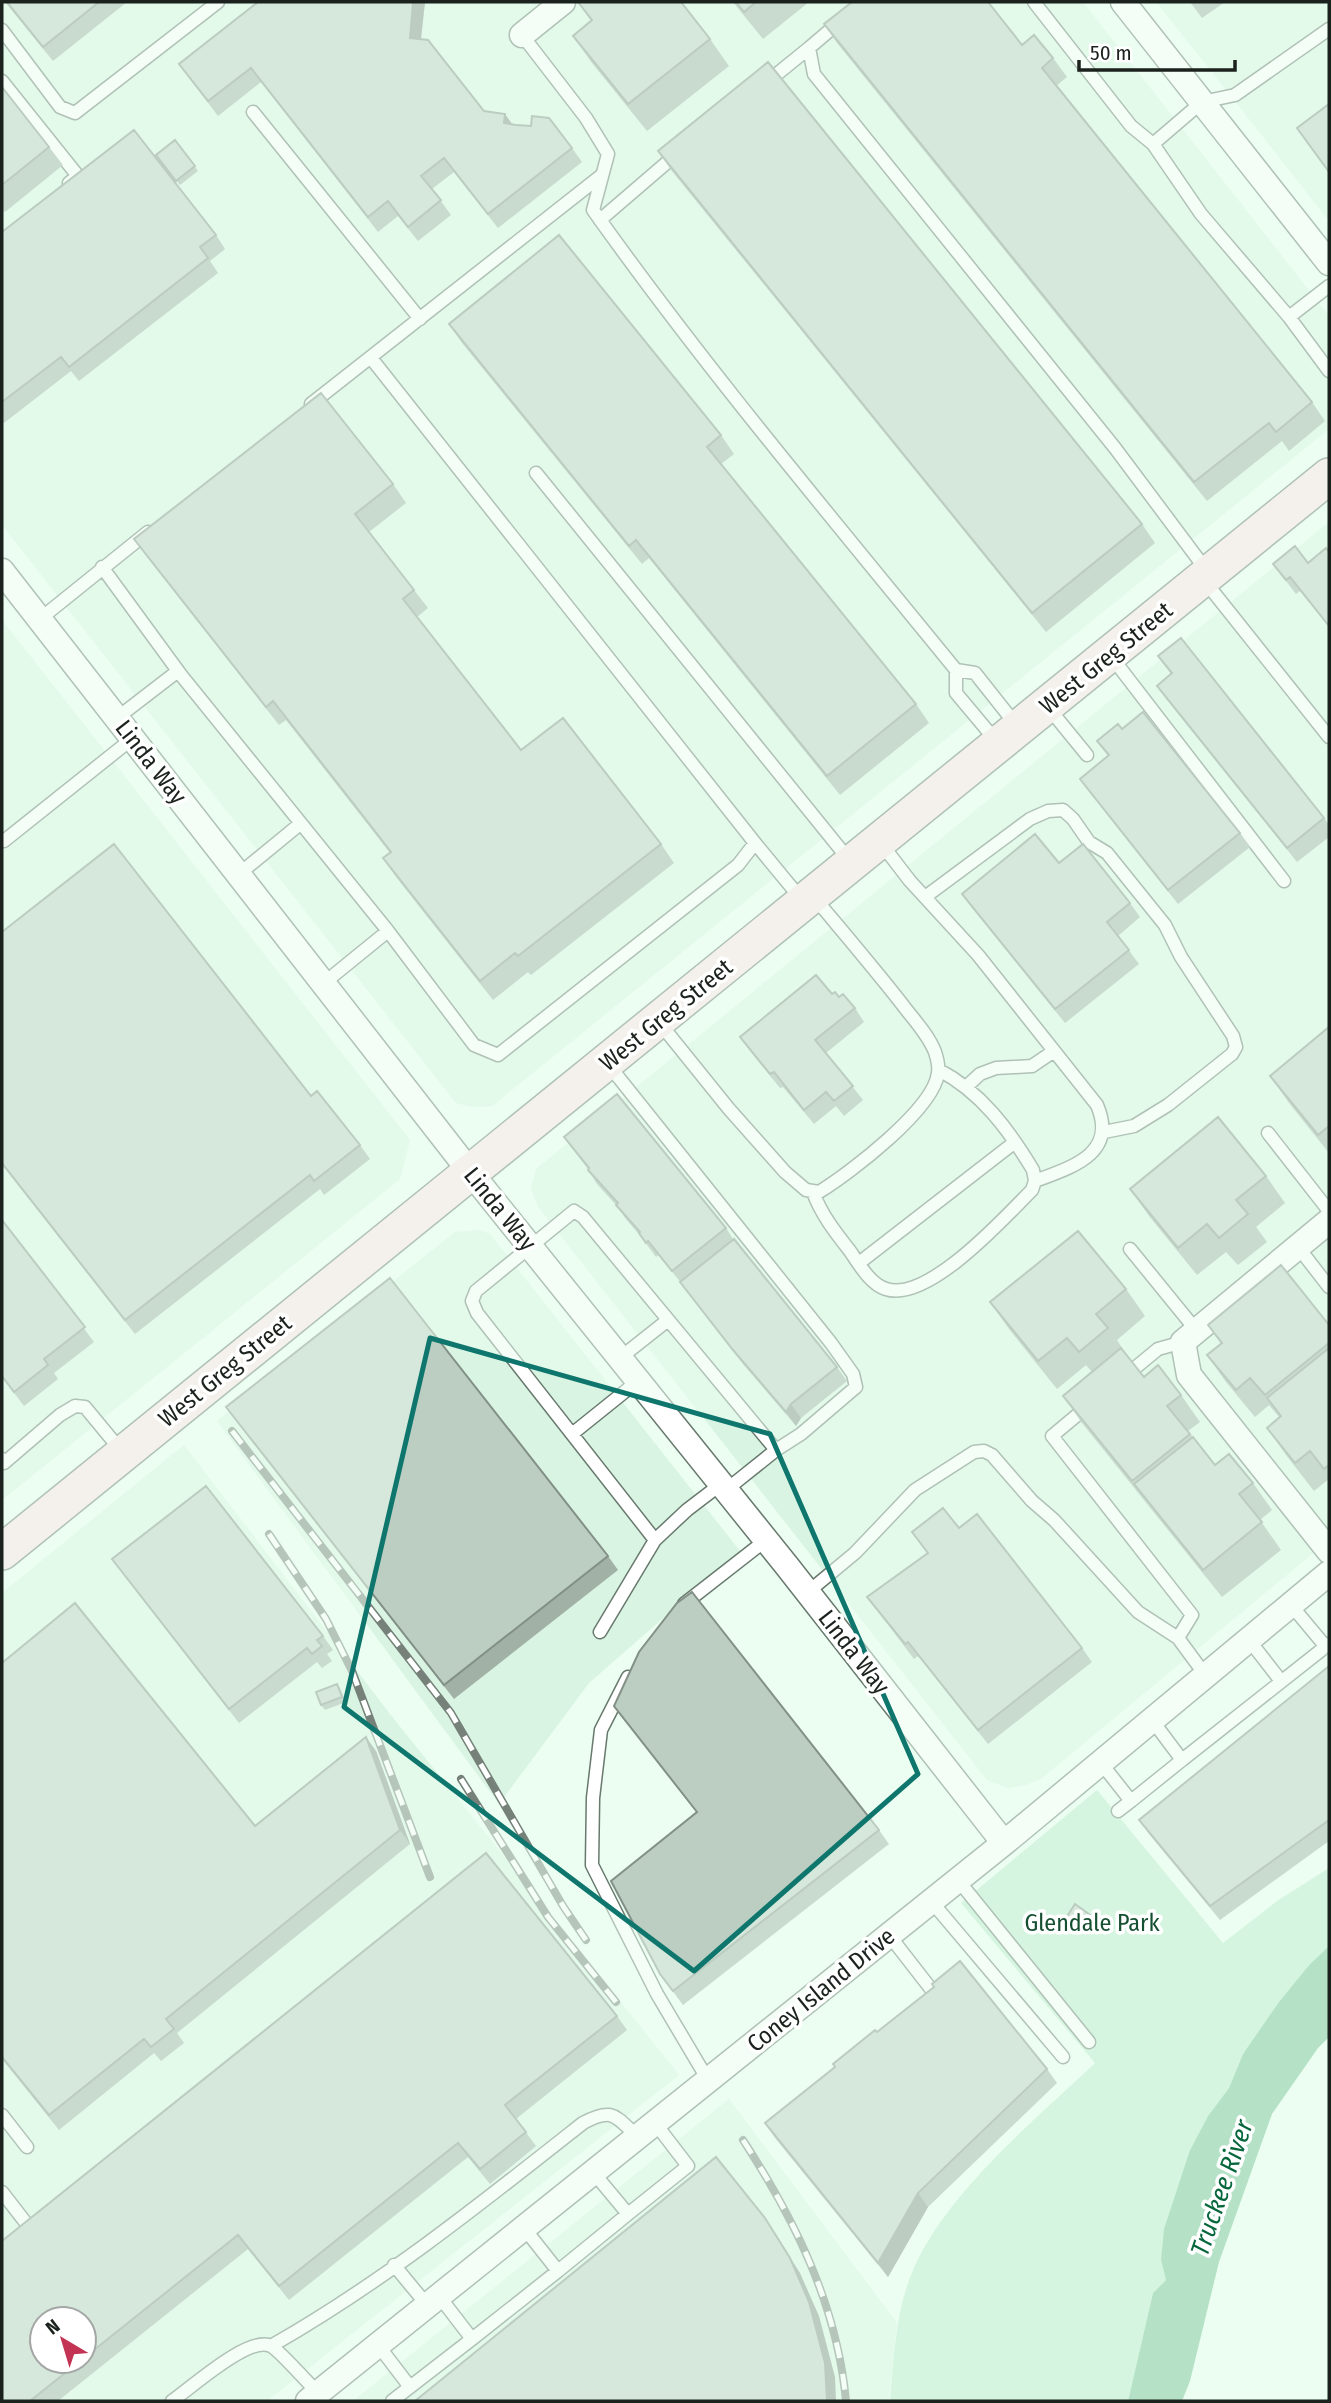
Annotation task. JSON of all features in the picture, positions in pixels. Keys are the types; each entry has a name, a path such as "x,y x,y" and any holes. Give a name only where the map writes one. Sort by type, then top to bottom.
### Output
{"main road":[{"name":"West Greg Street","path":"2,1552 1329,477"}],"street":[{"path":"522,35 563,2"},
{"path":"1123,2 1329,263"},
{"name":"Linda Way","path":"2,571 471,1173 808,1592 1004,1843"},
{"path":"1329,1221 1189,1336 1189,1375 1329,1568"},
{"name":"Coney Island Drive","path":"313,2397 1004,1843 1291,1605 1329,1568"}],"lane":[{"path":"2,30 60,107 75,114 218,2"},
{"path":"756,91 863,2"},
{"path":"1034,2 1131,126 1153,144 1201,214 1289,317 1329,371"},
{"path":"1153,144 1202,102 1235,95 1329,29"},
{"path":"522,35 586,118 608,154 593,210 765,435 956,670 956,692 1009,736"},
{"path":"809,48 814,74 1115,448 1206,577 1329,737"},
{"path":"2,81 78,176 56,193"},
{"path":"253,113 420,319"},
{"path":"600,220 692,142"},
{"path":"305,409 602,175"},
{"path":"1289,317 1329,286"},
{"path":"371,358 755,843 876,970 926,1036 936,1054 939,1070 936,1086 906,1123 835,1182 819,1192 813,1192 806,1190 785,1172 729,1109 658,1021"},
{"path":"536,473 852,864"},
{"path":"40,619 156,525"},
{"path":"102,567 178,671 388,930 474,1045 498,1055 738,865 755,843"},
{"path":"1109,655 1284,881"},
{"path":"956,670 975,673 1009,736"},
{"path":"117,718 178,671"},
{"path":"1047,706 1087,755"},
{"path":"4,841 133,738"},
{"path":"925,897 1030,819 1048,811 1063,810 1089,842 1107,853 1134,884 1165,925 1181,957 1233,1036 1236,1046 1232,1054 1168,1105 1134,1126 1104,1132"},
{"path":"239,874 300,824"},
{"path":"880,841 925,897 978,955 1097,1105 1104,1122 1104,1132 1099,1144 1077,1165 1035,1181"},
{"path":"324,983 388,930"},
{"path":"966,1087 980,1074 996,1068 1032,1066 1054,1051"},
{"path":"600,1632 655,1540 687,1510 801,1434 856,1387 853,1374 831,1343 607,1062"},
{"path":"813,1192 818,1207 859,1263 877,1285 888,1290 902,1291 917,1287 953,1264 987,1235 1032,1190 1035,1181 1033,1170 988,1106 966,1087 939,1070"},
{"path":"1268,1133 1329,1211"},
{"path":"859,1263 1015,1142"},
{"path":"655,1540 477,1313 472,1301 476,1291 574,1211 583,1217 776,1450"},
{"path":"1298,1247 1329,1287"},
{"path":"1116,1384 1158,1349 1189,1336 1130,1248"},
{"path":"620,1358 668,1320"},
{"path":"572,1434 638,1381"},
{"path":"1095,1401 1052,1436 1192,1615 1178,1638"},
{"path":"2,1460 4,1463 60,1415 75,1406 85,1407 124,1453"},
{"path":"808,1592 855,1553 915,1490 974,1452 984,1451 992,1455 1138,1612 1178,1638 1206,1676"},
{"path":"675,1611 766,1540"},
{"path":"1118,1811 1328,1646 1291,1605"},
{"path":"1249,1640 1281,1681"},
{"path":"634,1665 601,1730 593,1798 592,1865 657,1994 708,2080"},
{"path":"1153,1720 1182,1760"},
{"path":"1101,1763 1130,1801"},
{"path":"958,1880 1089,2042"},
{"path":"931,1901 978,1965 1063,2057"},
{"path":"889,1935 938,1998 947,1991"},
{"path":"172,2401 239,2352 257,2344 271,2346 306,2326 465,2216 583,2123 595,2117 605,2114 615,2116 647,2130 688,2166 392,2401"},
{"path":"2,2115 27,2147"},
{"path":"593,2172 628,2214"},
{"path":"2,2192 27,2223"},
{"path":"524,2228 558,2271"},
{"path":"394,2265 472,2339"},
{"path":"378,2345 410,2387"},
{"path":"271,2346 313,2397"}],"highlighted area":[{"path":"430,1338 770,1434 918,1774 694,1971 344,1707"}],"shaded area":[{"path":"2,2 1083,2 1329,316 1329,429 492,1106 472,1107 456,1103 2,525"},
{"path":"1156,2 1329,2 1329,221 1216,77"},
{"path":"1329,522 1329,1540 1042,1778 1026,1785 1008,1788 987,1780 539,1208 531,1189 536,1169"},
{"path":"2,620 410,1140 400,1179 2,1500"},
{"path":"480,1230 490,1234 740,1551 589,1683 499,1804 217,1421 455,1232"},
{"path":"184,1445 390,1714 679,2075 267,2401 2,2401 2,1593"},
{"path":"729,2099 897,2323 889,2401 353,2401"}],"green space":[{"name":"Glendale Park","path":"1097,1790 1223,1943 1277,1901 1329,1868 1329,1946 1310,1964 1243,2054 1229,2088 1208,2116 1190,2150 1161,2260 1166,2280 1153,2293 1128,2401 890,2401 902,2306 911,2275 925,2246 966,2189 991,2162 1095,2063 961,1903"}],"water":[{"name":"Truckee River","path":"1329,1946 1329,2037 1318,2048 1272,2114 1219,2262 1190,2381 1182,2401 1128,2401 1153,2293 1166,2280 1161,2260 1164,2229 1190,2150 1208,2116 1229,2088 1243,2054 1279,2002 1310,1964"}],"building":[{"path":"7,2 99,2 43,47"},
{"path":"258,2 413,2 410,38 428,40 484,111 505,114 504,123 516,125 531,126 532,116 549,118 572,148 488,214 444,158 421,176 441,200 408,227 388,201 368,217 251,68 208,101 179,64"},
{"path":"578,2 681,2 710,39 628,104 573,36 592,20"},
{"path":"736,2 756,2 744,12"},
{"path":"852,2 988,2 1022,45 1034,35 1053,58 1042,68 1312,402 1276,432 1269,423 1194,482 824,24"},
{"path":"768,62 1142,524 1032,613 658,151"},
{"path":"2,87 49,147 2,185"},
{"path":"1329,104 1329,172 1297,128"},
{"path":"134,130 216,235 200,247 208,258 69,367 61,357 2,402 2,232"},
{"path":"175,140 195,166 176,181 156,155"},
{"path":"559,235 721,435 707,447 916,704 827,776 636,540 629,546 449,324"},
{"path":"321,393 393,484 355,514 414,590 403,599 521,750 563,718 661,844 518,956 515,953 480,981 383,858 391,852 357,808 273,701 266,707 134,539"},
{"path":"1295,546 1308,563 1326,548 1329,552 1329,626 1290,577 1286,580 1273,564"},
{"path":"1181,638 1324,818 1287,848 1157,686 1172,673 1158,656"},
{"path":"1143,712 1240,833 1168,890 1080,779 1109,755 1097,741 1118,724 1122,729"},
{"path":"1035,834 1059,863 1083,844 1130,903 1107,922 1129,950 1055,1009 962,894"},
{"path":"114,844 311,1096 317,1091 360,1145 314,1181 310,1175 125,1320 2,1163 2,932"},
{"path":"816,975 832,994 835,992 839,997 843,994 855,1008 815,1040 853,1086 834,1101 826,1092 804,1110 774,1072 770,1074 740,1037"},
{"path":"1329,1027 1329,1126 1318,1135 1270,1076"},
{"path":"617,1094 726,1228 672,1271 648,1241 646,1243 640,1232 616,1205 618,1203 588,1170 564,1137"},
{"path":"1218,1117 1266,1176 1236,1200 1248,1214 1219,1238 1207,1224 1178,1248 1130,1189"},
{"path":"2,1220 85,1327 44,1359 48,1365 14,1392 2,1376"},
{"path":"1078,1231 1126,1289 1096,1314 1108,1328 1079,1352 1067,1338 1038,1361 990,1302"},
{"path":"734,1239 837,1367 791,1404 786,1412 680,1282"},
{"path":"1281,1265 1329,1325 1329,1343 1265,1395 1250,1378 1236,1390 1207,1355 1222,1343 1208,1325"},
{"path":"390,1278 608,1556 444,1685 226,1407"},
{"path":"1121,1348 1144,1377 1158,1365 1181,1395 1167,1406 1190,1434 1132,1481 1063,1396"},
{"path":"1329,1348 1329,1465 1324,1469 1310,1451 1295,1463 1267,1428 1281,1416 1267,1398"},
{"path":"1193,1437 1215,1465 1229,1454 1253,1483 1239,1494 1262,1522 1203,1570 1134,1484"},
{"path":"206,1486 323,1636 317,1640 322,1646 312,1654 307,1648 229,1709 112,1559"},
{"path":"943,1508 959,1528 977,1514 1082,1648 978,1730 908,1642 905,1644 867,1597 928,1553 912,1532"},
{"path":"692,1592 879,1830 673,1991 660,1974 611,1881 697,1812 614,1706 639,1652 677,1603"},
{"path":"75,1603 255,1826 366,1737 400,1830 166,2019 174,2029 151,2047 144,2039 49,2115 2,2057 2,1663"},
{"path":"1329,1666 1329,1820 1210,1906 1139,1820"},
{"path":"337,1684 342,1697 321,1705 316,1692"},
{"path":"486,1853 617,2016 505,2105 526,2132 480,2169 458,2143 279,2286 238,2235 98,2347 98,2305 28,2305 28,2375 62,2375 30,2401 2,2401 2,2241"},
{"path":"1075,1904 1093,1917 1084,1930 1066,1918"},
{"path":"960,1961 1047,2069 918,2193 878,2263 765,2123 835,2067 833,2064 875,2030 877,2032 934,1987 932,1984"},
{"path":"716,2157 765,2218 790,2258 809,2302 825,2363 827,2401 415,2401"}],"railway":[{"path":"232,1431 451,1713 563,1906 586,1940"},
{"path":"269,1534 326,1619 352,1671 430,1877"},
{"path":"461,1779 548,1917 616,2002"},
{"path":"743,2140 780,2201 811,2264 833,2331 846,2401"}]}
